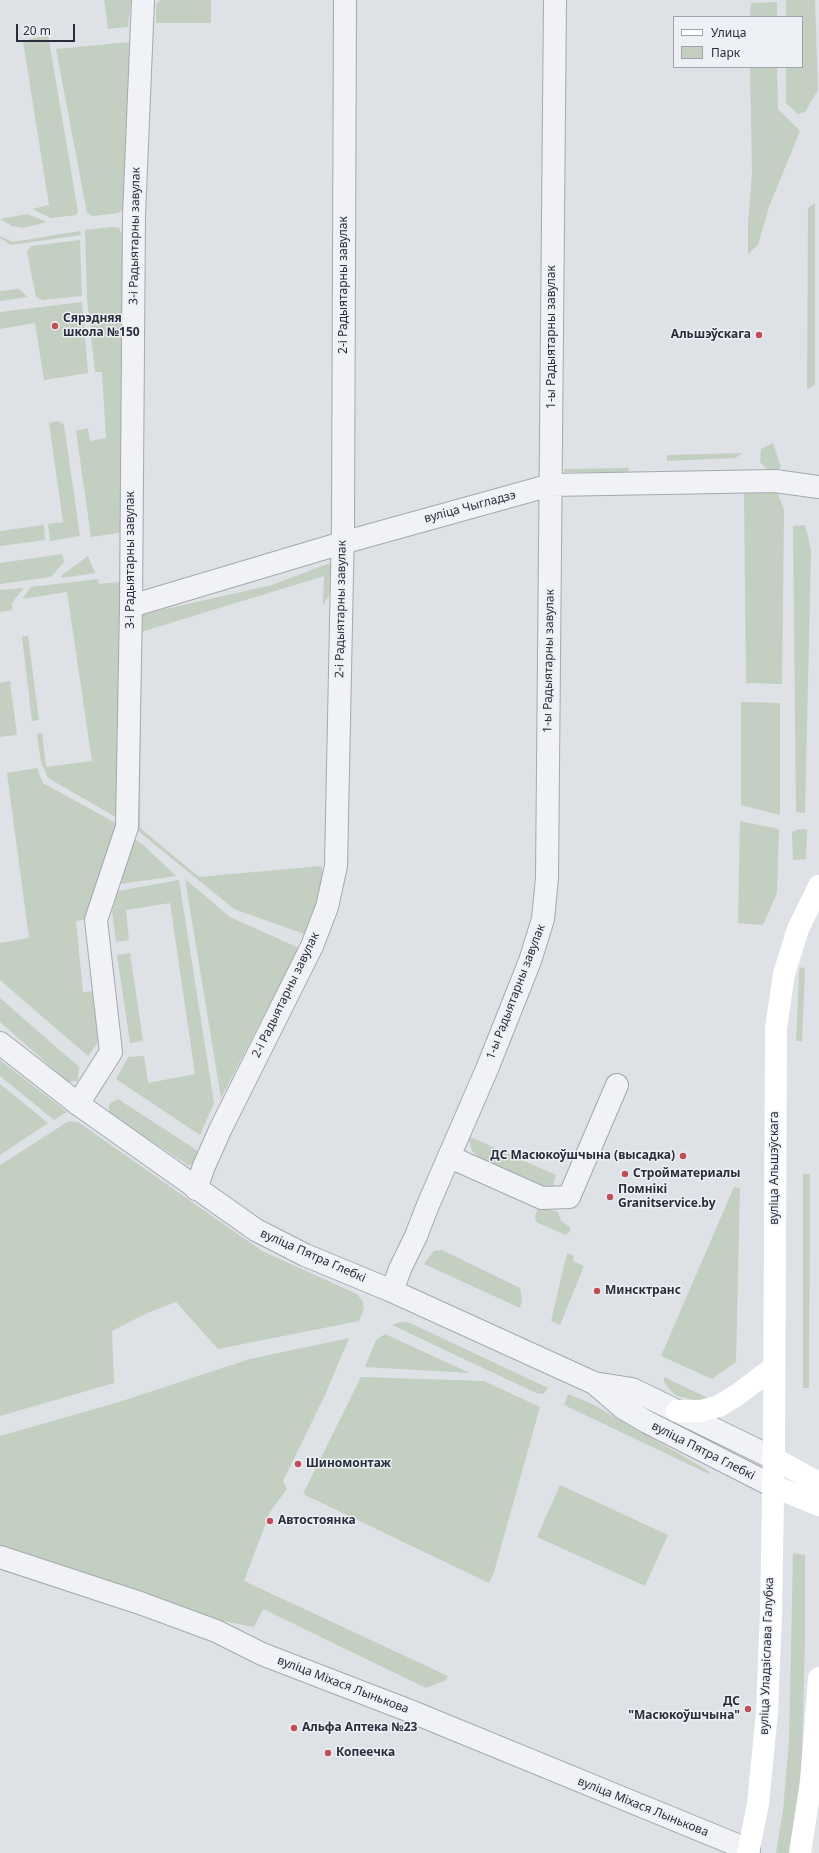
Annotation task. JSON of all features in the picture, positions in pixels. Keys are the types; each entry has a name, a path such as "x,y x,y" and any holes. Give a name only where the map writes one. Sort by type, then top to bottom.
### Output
{"main road":[{"name":"вуліца Альшэўскага","path":"773,1458 776,1028 786,967 798,929 819,886"},
{"path":"677,1411 701,1411 719,1406 737,1396 773,1368"},
{"name":"вуліца Пятра Глебкі","path":"773,1458 819,1483"},
{"name":"вуліца Уладзіслава Галубка","path":"749,1852 758,1804 767,1712 771,1612 773,1458"},
{"name":"вуліца Пятра Глебкі","path":"773,1486 819,1505"},
{"path":"800,1853 811,1782 819,1678"}],"street":[{"name":"3-і Радыятарны завулак","path":"78,1104 111,1052 96,920 127,828 131,606 130,543 134,216 142,0"},
{"name":"2-і Радыятарны завулак","path":"196,1189 204,1166 221,1128 312,946 326,907 336,866 342,543 344,526 345,0"},
{"name":"1-ы Радыятарны завулак","path":"392,1291 400,1269 450,1157 530,961 543,919 547,878 554,0"},
{"name":"вуліца Чыгладзэ","path":"131,606 342,543 551,485 775,482 819,487"},
{"name":"вуліца Пятра Глебкі","path":"0,1043 78,1104 196,1189 256,1230 278,1243 392,1291 594,1384 623,1408 646,1422 773,1486"},
{"path":"450,1157 542,1198 570,1197 617,1085"},
{"name":"вуліца Пятра Глебкі","path":"594,1384 632,1389 773,1458"},
{"name":"вуліца Міхася Лынькова","path":"0,1557 140,1603 216,1631 262,1654 410,1711 749,1852"}],"green space":[{"path":"104,0 131,0 128,27 108,29"},
{"path":"160,0 211,0 211,23 156,23 156,5"},
{"path":"786,0 815,0 818,90 805,112 798,114 786,103 786,68 803,68 803,16 786,16"},
{"path":"777,2 777,16 750,16 751,3"},
{"path":"48,35 78,212 76,215 51,218 32,209 49,205 23,41"},
{"path":"130,42 123,210 118,213 93,216 87,213 56,49"},
{"path":"750,68 777,68 778,109 800,131 769,207 758,245 748,254 748,223 752,173"},
{"path":"815,203 815,385 807,389 808,208"},
{"path":"27,214 47,222 23,228 12,226 0,219"},
{"path":"112,227 119,228 123,236 124,282 121,394 122,484 125,532 91,537 76,431 88,428 90,441 106,438 102,372 95,372 87,299 85,230"},
{"path":"80,231 81,235 11,245 0,238 0,236 13,242"},
{"path":"80,240 82,296 43,300 36,297 27,252 31,246"},
{"path":"19,289 28,297 0,301 0,291"},
{"path":"82,302 88,373 44,380 35,323 0,329 0,312"},
{"path":"58,421 64,425 80,536 50,541 48,524 63,522 49,423"},
{"path":"773,443 781,467 776,470 767,469 760,462 761,449"},
{"path":"743,453 735,458 667,461 667,455"},
{"path":"629,468 628,472 565,472 563,469"},
{"path":"777,491 784,510 782,684 746,683 744,492"},
{"path":"44,525 45,540 0,546 0,531"},
{"path":"804,525 811,551 805,813 796,812 793,526"},
{"path":"62,554 64,562 51,577 0,584 0,563"},
{"path":"88,556 95,573 61,578 62,575"},
{"path":"330,563 334,570 329,595 323,605 324,576 141,632 140,828 199,877 321,866 325,880 307,935 234,909 133,827 141,616 147,613 272,585"},
{"path":"98,579 99,584 120,582 122,590 121,820 48,778 41,762 37,734 42,733 46,767 92,761 67,592 22,599 31,587"},
{"path":"23,589 12,603 12,610 0,612 0,590"},
{"path":"28,636 39,720 32,721 22,637"},
{"path":"10,681 17,735 0,737 0,683"},
{"path":"741,702 780,703 780,815 741,805"},
{"path":"37,768 43,783 123,827 90,919 76,921 83,992 97,991 98,1042 88,1056 0,980 0,943 29,938 7,773"},
{"path":"740,821 779,829 777,893 763,925 738,923"},
{"path":"799,829 807,830 806,859 793,860 792,832"},
{"path":"134,839 141,843 176,876 120,884 118,880"},
{"path":"185,879 230,917 299,948 221,1098"},
{"path":"179,880 214,1103 200,1135 116,1079 128,1057 144,1056 148,1083 195,1074 170,903 126,910 129,940 116,942 112,911 118,891"},
{"path":"130,953 143,1041 130,1043 117,955"},
{"path":"803,967 805,969 802,1041 796,1041 799,973 800,968"},
{"path":"0,998 79,1067 78,1081 68,1082 0,1022"},
{"path":"0,1060 67,1112 54,1120 0,1076"},
{"path":"0,1084 48,1123 0,1155"},
{"path":"118,1099 198,1151 198,1160 195,1164 188,1165 109,1114 109,1104"},
{"path":"69,1121 78,1122 262,1251 357,1294 363,1302 364,1308 359,1321 218,1349 176,1302 147,1313 112,1331 114,1383 0,1416 0,1165"},
{"path":"468,1136 556,1175 553,1186 544,1187 481,1159 472,1151"},
{"path":"803,1174 810,1174 809,1388 803,1388"},
{"path":"734,1187 740,1188 736,1362 712,1379 661,1356"},
{"path":"541,1201 543,1208 558,1212 561,1221 570,1227 570,1231 566,1235 536,1222 535,1216"},
{"path":"442,1250 520,1288 522,1299 520,1308 424,1264 434,1251"},
{"path":"567,1253 574,1256 573,1261 584,1266 560,1325 551,1321"},
{"path":"400,1322 410,1323 548,1388 543,1394 536,1393 392,1325"},
{"path":"385,1334 470,1373 365,1367 376,1340"},
{"path":"349,1338 325,1395 283,1481 287,1489 270,1512 244,1581 448,1676 446,1680 426,1688 263,1609 254,1627 223,1621 0,1548 0,1436 119,1402 250,1359"},
{"path":"361,1377 484,1381 540,1407 494,1572 489,1583 303,1494"},
{"path":"664,1377 710,1399 694,1400 677,1396 664,1382"},
{"path":"568,1394 592,1404 702,1467 710,1472 709,1474 564,1405"},
{"path":"560,1485 668,1535 645,1586 537,1537"},
{"path":"793,1553 805,1555 805,1638 802,1759 796,1819 790,1853 776,1853 783,1810 789,1742"}],"place":[{"name":"Сярэдняя школа №150","path":"55,326"},
{"name":"Альшэўскага","path":"759,335"},
{"name":"ДС Масюкоўшчына (высадка)","path":"683,1156"},
{"name":"Стройматериалы","path":"625,1174"},
{"name":"Помнікі Granitservice.by","path":"610,1197"},
{"name":"Минсктранс","path":"597,1291"},
{"name":"Шиномонтаж","path":"298,1464"},
{"name":"Автостоянка","path":"270,1521"},
{"name":"ДС \"Масюкоўшчына\"","path":"748,1709"},
{"name":"Альфа Аптека №23","path":"294,1728"},
{"name":"Копеечка","path":"328,1753"}]}
